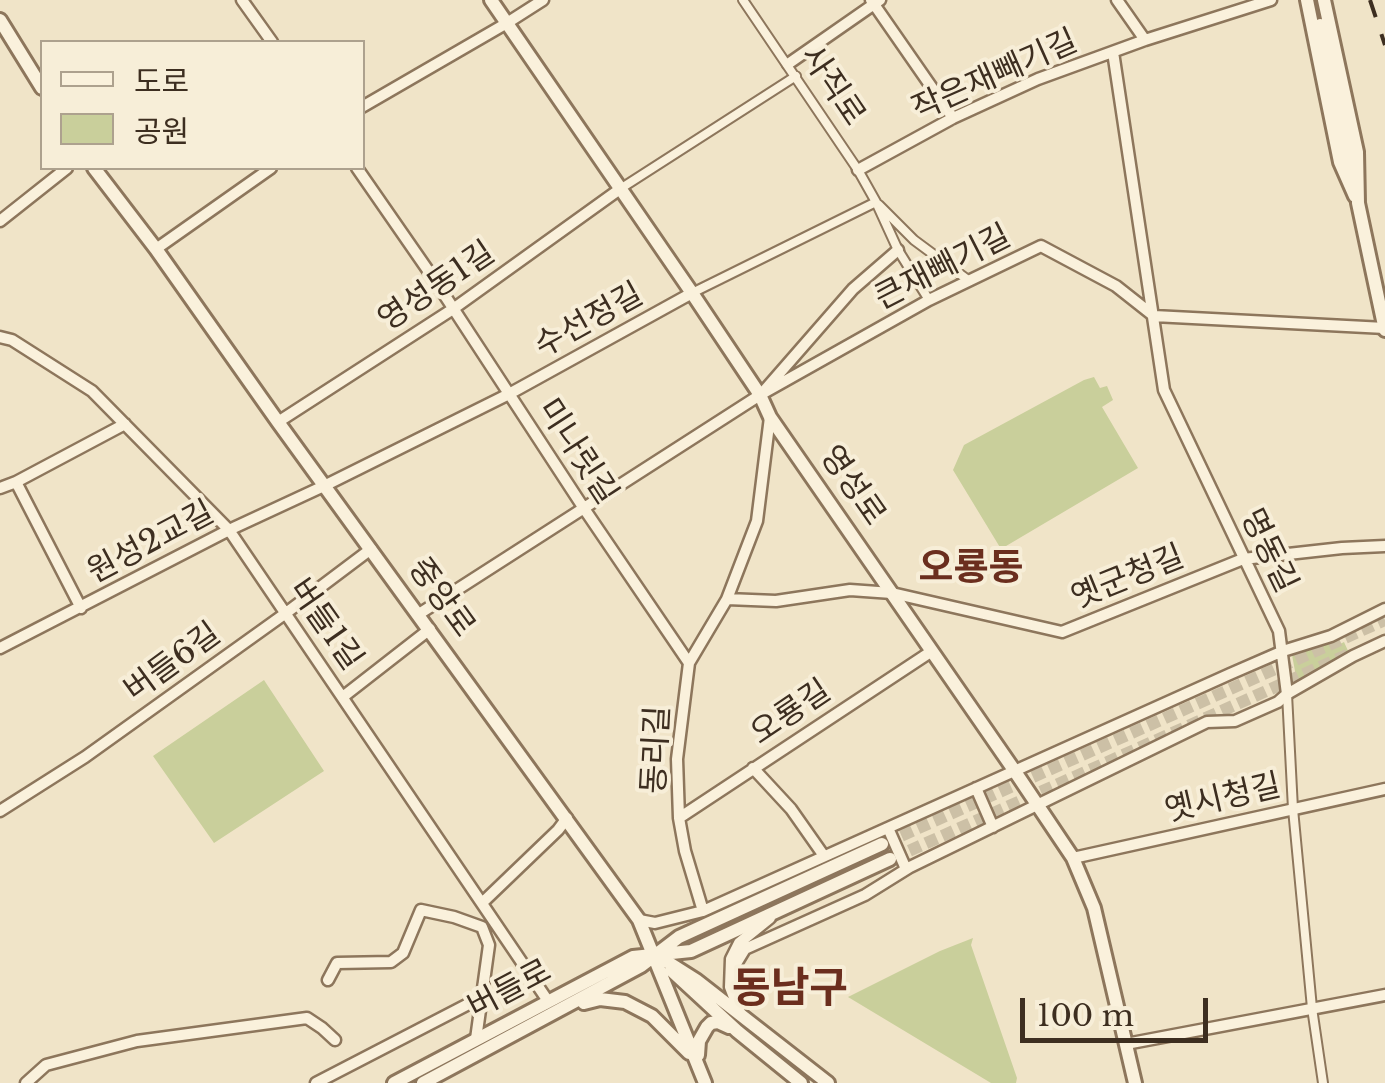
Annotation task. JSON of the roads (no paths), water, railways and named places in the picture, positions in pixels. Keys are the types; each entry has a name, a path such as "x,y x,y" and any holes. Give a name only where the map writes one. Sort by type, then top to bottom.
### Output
{"street":[{"path":"242,0 271,40"},
{"name":"영성로","path":"490,0 1073,858 1094,908 1135,1083"},
{"path":"365,105 543,0"},
{"name":"사직로","path":"743,0 858,170 898,250 929,300"},
{"path":"1117,0 1145,40"},
{"name":"작은재빼기길","path":"858,170 953,118 1038,79 1271,0"},
{"path":"1307,0 1340,162 1358,203"},
{"path":"1324,0 1357,152 1358,203"},
{"path":"788,64 875,1 953,118"},
{"path":"1154,316 1385,329 1318,16"},
{"path":"0,20 40,85"},
{"name":"명동길","path":"1113,52 1164,390 1279,631 1283,650 1293,808 1323,1083"},
{"path":"620,189 796,76"},
{"path":"0,221 64,170"},
{"name":"중앙로","path":"96,170 639,920 706,1083"},
{"path":"156,249 268,170"},
{"name":"미나릿길","path":"358,170 690,663"},
{"name":"영성동1길","path":"278,422 453,309 620,189"},
{"name":"사직로","path":"876,202 914,240 968,280"},
{"name":"수선정길","path":"326,486 509,394 692,293 876,202"},
{"path":"418,614 760,396 854,289 914,240"},
{"name":"큰재빼기길","path":"760,396 929,300 1042,246 1116,286 1154,316"},
{"name":"버들1길","path":"0,337 12,340 92,391 230,530 548,1001"},
{"name":"동리길","path":"703,911 684,851 679,818 677,760 690,663 727,599 757,521 770,417"},
{"path":"0,488 124,424"},
{"path":"16,482 82,608"},
{"name":"원성2교길","path":"0,648 230,530 326,486"},
{"name":"옛군청길","path":"892,593 1062,632 1243,559 1385,546"},
{"name":"버들6길","path":"0,812 86,757 371,549"},
{"path":"727,599 776,601 850,590 892,593"},
{"path":"639,920 655,924 703,911 1283,650 1330,636 1385,609"},
{"path":"344,696 430,629"},
{"path":"732,972 744,949 864,895 908,868 1206,722 1236,722 1278,702 1385,641"},
{"name":"오룡길","path":"679,818 932,651"},
{"path":"753,768 791,810 824,856"},
{"path":"976,788 994,827"},
{"name":"옛시청길","path":"1073,858 1385,789"},
{"path":"482,902 567,818"},
{"path":"890,827 908,868"},
{"path":"655,954 679,937 882,844"},
{"path":"655,954 691,951 890,859"},
{"path":"328,980 337,963 391,962 403,953 421,910 482,927 489,945 476,1039"},
{"path":"740,1014 730,987 731,958 739,943 778,912"},
{"path":"655,954 696,980 828,1083"},
{"path":"655,954 737,1031 801,1083"},
{"name":"버들로","path":"394,1083 633,957 655,954"},
{"name":"버들로","path":"423,1083 567,1007 655,954"},
{"path":"1126,1044 1385,996"},
{"path":"316,1083 482,997"},
{"path":"567,1007 600,1000 625,1002 652,1016 698,1063"},
{"path":"26,1083 46,1065 136,1040 306,1018 335,1040"},
{"path":"698,1063 698,1040 712,1023 737,1031"}],"tunnel":[{"path":"1318,16 1319,0"},
{"path":"885,843 1385,620"},
{"path":"893,858 1349,654"}],"railway":[{"path":"1370,0 1385,45"}],"district":[{"name":"오룡동","path":"971,569"},
{"name":"동남구","path":"790,990"}]}
